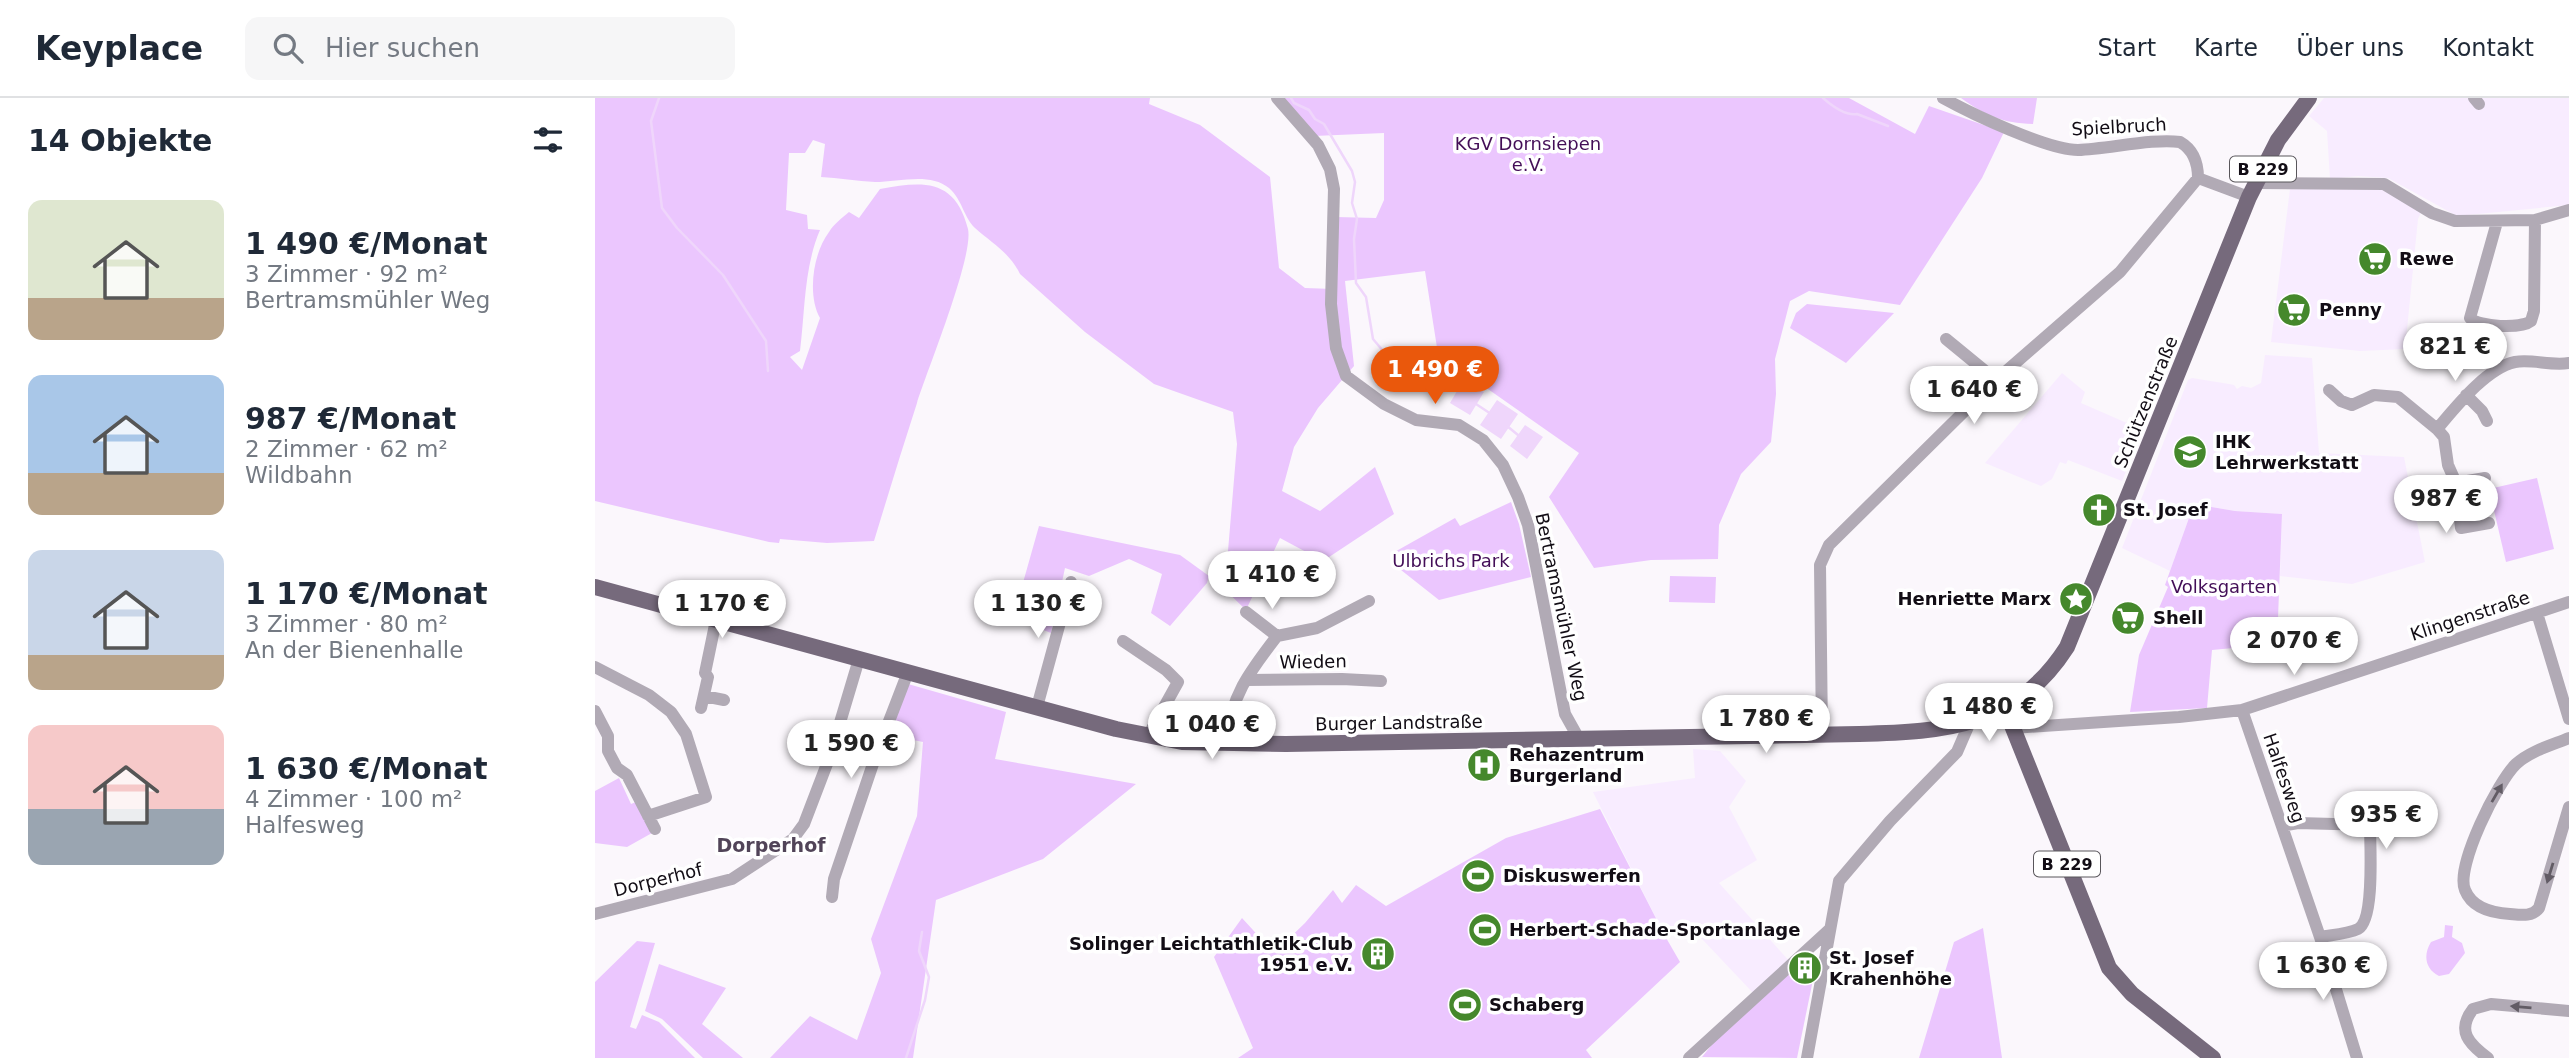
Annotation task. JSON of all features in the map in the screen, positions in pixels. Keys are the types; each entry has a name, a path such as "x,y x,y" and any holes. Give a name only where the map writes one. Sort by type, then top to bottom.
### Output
{"main road":[{"name":"Schützenstraße","path":"2005,708 2017,702 2036,685 2059,660 2070,641 2252,190 2278,140 2309,98"},
{"name":"Burger Landstraße","path":"595,586 1037,707 1148,736 1182,742 1579,739 1916,732 1970,722 2005,708"},
{"name":"B 229","path":"2005,708 2109,968 2132,993 2213,1058"},
{"name":"Burger Landstraße","path":"1970,722 2013,728"}],"street":[{"name":"Bertramsmühler Weg","path":"1277,98 1318,145 1330,169 1334,189 1331,304 1336,348 1346,376 1384,404 1416,420 1459,425 1476,434 1491,448 1503,465 1528,525 1565,714 1579,739"},
{"name":"Spielbruch","path":"1944,98 1981,118 2075,150 2180,142 2189,148 2193,155 2198,178"},
{"path":"1822,735 1819,579 1823,554 1835,538 1996,380 2120,272 2198,178 2252,190 2384,184 2446,220 2535,220 2569,210"},
{"path":"2497,222 2470,318 2477,323 2521,326 2531,321 2534,311 2535,220"},
{"path":"1946,339 1996,380"},
{"path":"2437,429 2477,384 2512,363 2569,363"},
{"path":"2329,390 2341,401 2352,405 2374,395 2398,397 2437,429 2444,437 2448,465 2456,484 2461,528 2489,523"},
{"path":"2466,395 2483,411 2487,421"},
{"path":"2456,484 2485,478"},
{"path":"1037,707 1071,582"},
{"name":"Wieden","path":"1227,743 1233,705 1246,680 1277,636 1317,628 1369,601"},
{"name":"Klingenstraße","path":"2013,728 2179,718 2242,710 2569,603"},
{"name":"Wieden","path":"1246,612 1277,636"},
{"path":"2537,613 2569,719"},
{"path":"716,620 705,673 708,677 703,702 724,700"},
{"path":"1123,641 1166,670 1178,682 1148,736"},
{"name":"Dorperhof","path":"595,914 732,879 793,839 804,824 830,756 859,659"},
{"path":"595,667 662,704 678,721 690,744 706,797 648,816"},
{"path":"832,897 834,879 876,755 908,672"},
{"name":"Wieden","path":"1246,680 1381,681"},
{"name":"Halfesweg","path":"2242,710 2320,937 2357,1058"},
{"path":"595,711 608,736 608,751 617,768 628,775 655,829"},
{"path":"1807,1058 1839,881 1890,821 1957,752 1970,722"},
{"path":"2569,738 2525,757 2505,779 2483,818 2468,857 2463,880 2468,896 2482,908 2494,913 2527,915 2536,912 2569,807"},
{"path":"830,756 876,755"},
{"path":"2282,826 2298,823 2395,826"},
{"path":"2320,937 2357,929 2366,921 2369,901 2370,825"},
{"path":"1689,1058 1829,930"},
{"path":"2488,1058 2470,1042 2465,1032 2465,1021 2473,1009 2485,1004 2569,1011"}],"shaded area":[{"path":"2324,98 2569,98 2569,205 2457,216 2388,178 2358,176 2330,179 2327,131 2309,116"},
{"path":"2378,186 2422,210 2418,219 2405,349 2360,351 2271,342 2290,189"},
{"path":"2265,355 2312,358 2319,453 2404,457 2425,562 2352,584 2280,576 2282,514 2235,511 2194,504 2170,571 2122,548 2188,380 2192,378 2229,384 2237,389 2242,386 2251,388 2261,383"},
{"path":"2062,373 2085,392 2081,403 2143,430 2122,481 2068,460 2066,464 2060,462 2052,479 2041,486 1985,463"},
{"path":"1464,379 1484,392 1470,415 1450,403"},
{"path":"1497,400 1518,414 1501,439 1480,425"},
{"path":"1525,425 1543,437 1527,459 1510,446"},
{"path":"1693,749 1720,751 1746,781 1729,807 1757,860 1719,883 1791,963 1756,996 1685,921 1665,936 1593,792 1695,778"}],"green space":[{"name":"KGV Dornsiepen e.V.","path":"595,98 1150,98 1149,104 1200,125 1270,177 1279,268 1305,288 1333,289 1336,217 1376,218 1384,200 1384,133 1314,136 1281,98 1849,98 1915,134 1929,106 2004,132 1982,178 1900,305 1809,291 1790,301 1775,359 1776,394 1771,442 1741,474 1719,525 1718,559 1651,560 1594,568 1549,497 1579,453 1438,354 1425,271 1345,281 1354,366 1318,408 1294,447 1282,491 1320,511 1375,467 1394,514 1323,561 1280,538 1246,610 1217,582 1226,568 1228,551 1237,444 1233,412 1154,384 1085,332 1020,274 1006,254 975,228 949,188 933,180 923,179 875,182 821,177 825,144 813,140 805,153 789,153 786,210 807,215 808,229 820,230 808,274 800,351 790,357 802,370 820,318 813,286 819,251 833,226 849,212 859,218 880,189 923,185 946,192 955,200 968,229 964,263 949,314 917,403 874,541 827,543 780,539 779,543 769,542 595,501"},
{"path":"1961,98 2037,98 2033,124 1995,117 1978,110"},
{"path":"1807,304 1894,313 1846,363 1790,328 1796,313"},
{"path":"2537,478 2554,549 2506,562 2489,489"},
{"name":"Ulbrichs Park","path":"1511,502 1531,577 1439,600 1401,570 1391,554 1455,518 1460,526"},
{"name":"Volksgarten","path":"2194,504 2235,511 2282,514 2277,644 2212,650 2207,708 2130,712 2139,655 2168,587 2165,585"},
{"path":"1039,526 1180,555 1209,576 1207,583 1170,626 1151,613 1162,574 1129,559 1089,576 1065,568 1051,633 1013,618"},
{"path":"1670,576 1716,577 1715,603 1669,602"},
{"path":"908,684 1006,712 995,759 1136,784 1043,859 936,900 913,1058 770,1058 810,1016 857,1040 881,973 871,939 917,816 923,742 888,735"},
{"path":"619,778 631,804 636,802 652,833 627,847 595,843 595,791"},
{"name":"Herbert-Schade-Sportanlage","path":"1600,809 1680,962 1586,1050 1592,1058 1238,1058 1253,1048 1214,957 1242,918 1274,953 1305,923 1333,890 1342,903 1356,885 1386,906 1506,838"},
{"path":"2445,925 2453,926 2452,937 2462,943 2465,953 2449,974 2439,976 2428,966 2426,957 2431,942 2444,937"},
{"path":"1983,928 2002,1058 1919,1058 1954,942"},
{"path":"637,941 655,943 630,1027 636,1029 642,1015 659,1022 695,1058 595,1058 595,982"},
{"path":"1801,958 1816,965 1797,1058 1702,1057 1714,1042"},
{"path":"659,964 726,988 702,1024 743,1058 703,1058 662,1019 645,1011"}],"waterway":[{"path":"659,98 651,121 662,208 677,228 723,275 766,341 768,371"},
{"path":"1291,98 1324,124 1352,171 1355,182 1352,203 1357,219 1354,239 1356,283 1366,297 1373,339 1384,352 1459,392"},
{"path":"1823,98 1844,112 1888,126"},
{"path":"1476,404 1491,414"},
{"path":"1507,426 1518,435"},
{"path":"906,1058 925,1000 929,977 919,951 922,932"}],"place":[{"name":"Rewe","path":"2375,259"},
{"name":"Penny","path":"2294,310"},
{"name":"IHK Lehrwerkstatt","path":"2190,452"},
{"name":"St. Josef","path":"2099,510"},
{"name":"Henriette Marx","path":"2076,599"},
{"name":"Shell","path":"2128,618"},
{"name":"Rehazentrum Burgerland","path":"1484,765"},
{"name":"Diskuswerfen","path":"1478,876"},
{"name":"Herbert-Schade-Sportanlage","path":"1485,930"},
{"name":"Solinger Leichtathletik-Club 1951 e.V.","path":"1378,954"},
{"name":"St. Josef Krahenhöhe","path":"1805,968"},
{"name":"Schaberg","path":"1465,1005"}],"district":[{"name":"Dorperhof","path":"771,845"}]}
